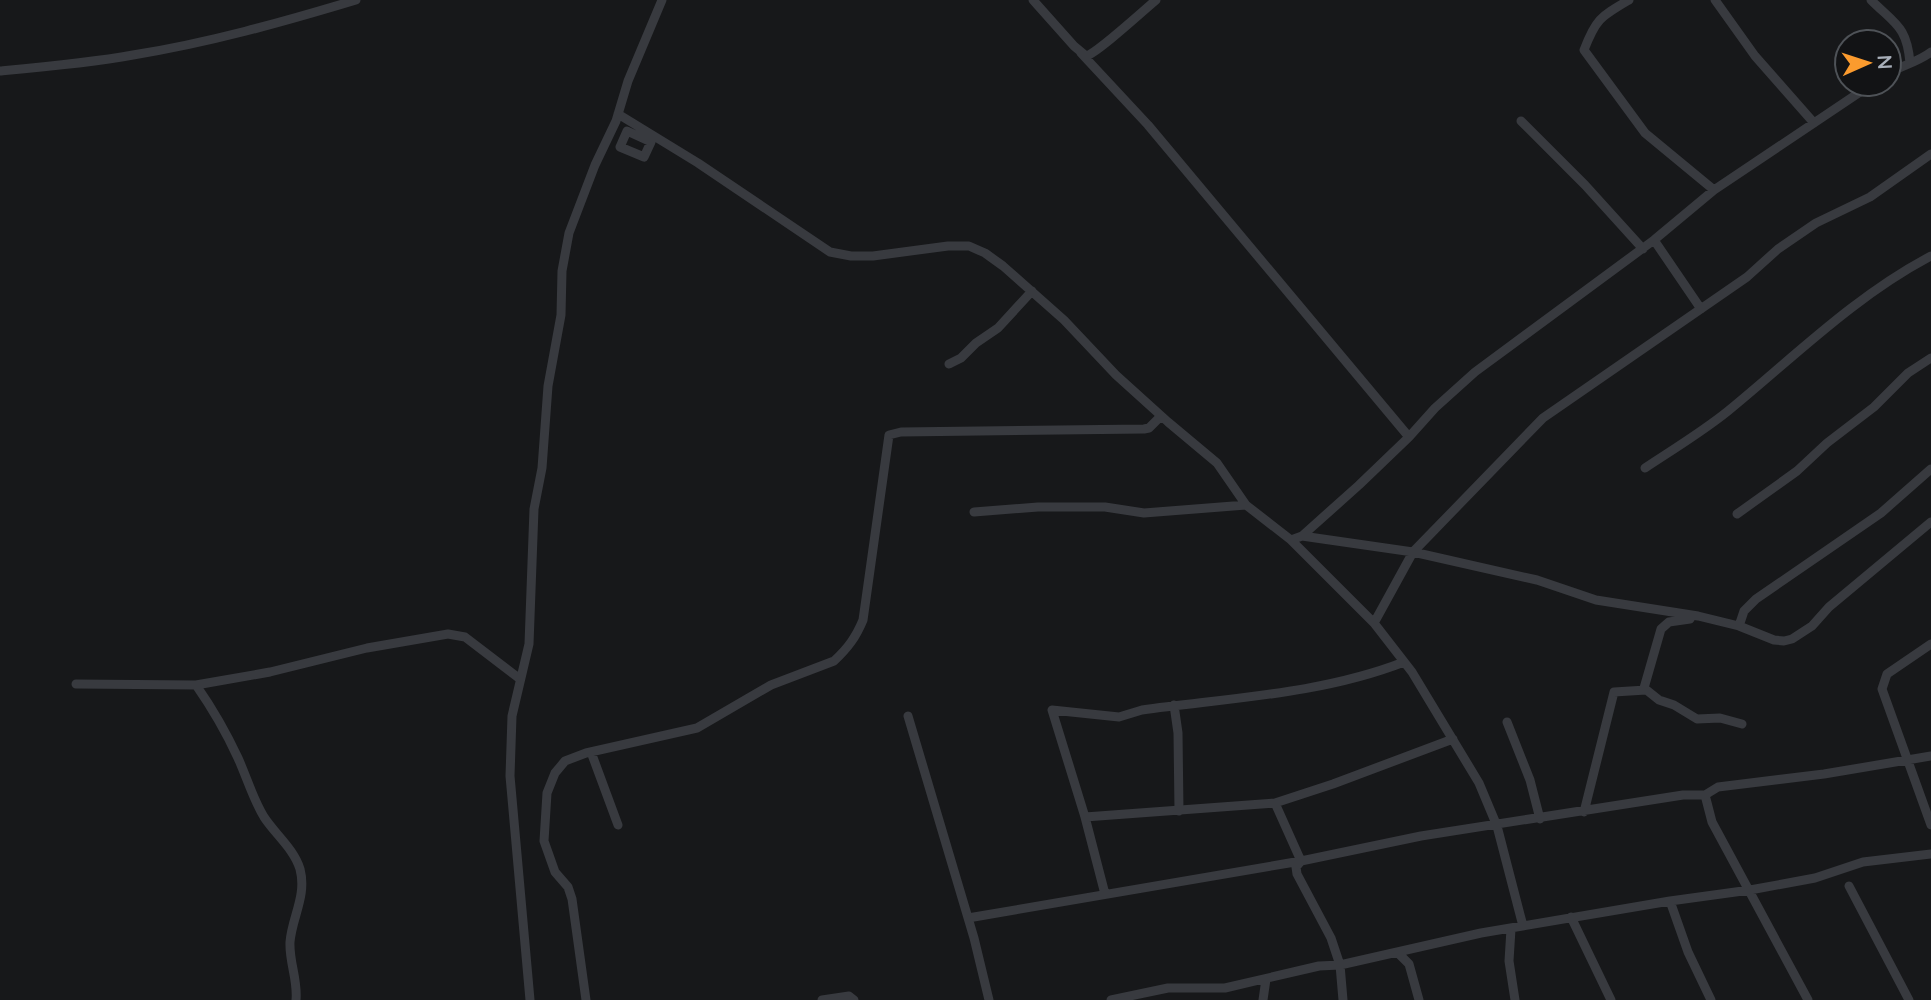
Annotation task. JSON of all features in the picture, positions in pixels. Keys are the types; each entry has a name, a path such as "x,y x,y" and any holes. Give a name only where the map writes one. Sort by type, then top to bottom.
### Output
{"street":[{"path":"0,71 136,55 356,0"},
{"path":"530,1000 510,776 512,716 529,644 533,521 542,468 548,386 561,315 562,271 569,233 662,0"},
{"path":"1033,0 1156,135 1409,437"},
{"path":"1081,53 1086,56 1093,54 1156,0"},
{"path":"1629,0 1607,13 1592,28 1584,50 1645,133 1714,190"},
{"path":"1715,0 1755,57 1814,123"},
{"path":"1871,0 1905,33 1909,44 1910,63"},
{"path":"1903,66 1920,60 1931,52"},
{"path":"1290,540 1301,536 1475,372 1654,240 1714,190 1851,98"},
{"path":"618,114 698,163 830,252 873,256 948,246 969,246 985,253 1032,291 1064,320 1116,375 1217,463 1246,505 1290,540 1374,622 1404,662 1479,783 1497,826 1523,926"},
{"path":"1521,121 1643,248"},
{"path":"1374,622 1412,552 1544,418 1747,277 1778,248 1816,223 1870,197 1931,154"},
{"path":"1654,240 1701,309"},
{"path":"1645,468 1726,413 1861,300 1898,274 1931,256"},
{"path":"949,364 961,358 976,343 998,328 1032,291"},
{"path":"1737,514 1797,471 1827,443 1874,407 1908,373 1931,358"},
{"path":"586,1000 572,899 568,887 555,872 544,841 547,793 555,773 565,761 591,752 697,728 752,694 834,661 845,651 856,638 863,620 889,435 901,432 1144,429 1149,428 1161,416"},
{"path":"1739,626 1744,611 1756,599 1881,513 1931,469"},
{"path":"974,512 1038,507 1105,507 1144,513 1246,505"},
{"path":"1301,536 1412,552 1537,580 1596,600 1702,617 1739,626 1774,640 1791,639 1812,626 1829,607 1931,522"},
{"path":"1702,617 1669,622 1661,629 1644,688 1659,700 1674,705 1697,719 1720,718 1742,724"},
{"path":"76,684 196,685 270,672 367,648 448,634 465,637 520,678"},
{"path":"1931,644 1887,674 1882,689 1931,825"},
{"path":"1105,894 1052,710 1119,717 1174,705 1330,685 1372,675 1404,662"},
{"path":"196,685 215,712 264,816 293,853 300,870 300,909 290,939 290,952 298,986 296,1000"},
{"path":"1584,812 1614,692 1646,690"},
{"path":"1174,705 1178,733 1179,811"},
{"path":"908,716 968,918 989,1000"},
{"path":"1507,722 1530,780 1540,819"},
{"path":"1085,817 1275,803 1453,739"},
{"path":"591,752 618,825"},
{"path":"968,918 1301,860 1421,836 1683,795 1705,795 1718,788 1824,774 1931,755"},
{"path":"1705,795 1712,822 1808,1000"},
{"path":"1275,803 1301,860"},
{"path":"1111,1000 1168,988 1225,988 1319,966 1339,965 1523,926 1750,890 1815,878 1863,862 1931,854"},
{"path":"1301,860 1296,867 1297,874 1331,938 1339,965 1343,1000"},
{"path":"1849,886 1909,1000"},
{"path":"1670,901 1688,952 1711,1000"},
{"path":"1572,917 1611,1000"},
{"path":"1511,929 1509,961 1515,1000"},
{"path":"1409,964 1415,948"},
{"path":"1398,953 1409,964 1419,1000"},
{"path":"1263,1000 1266,979"},
{"path":"822,1000 849,996 854,1000"}]}
